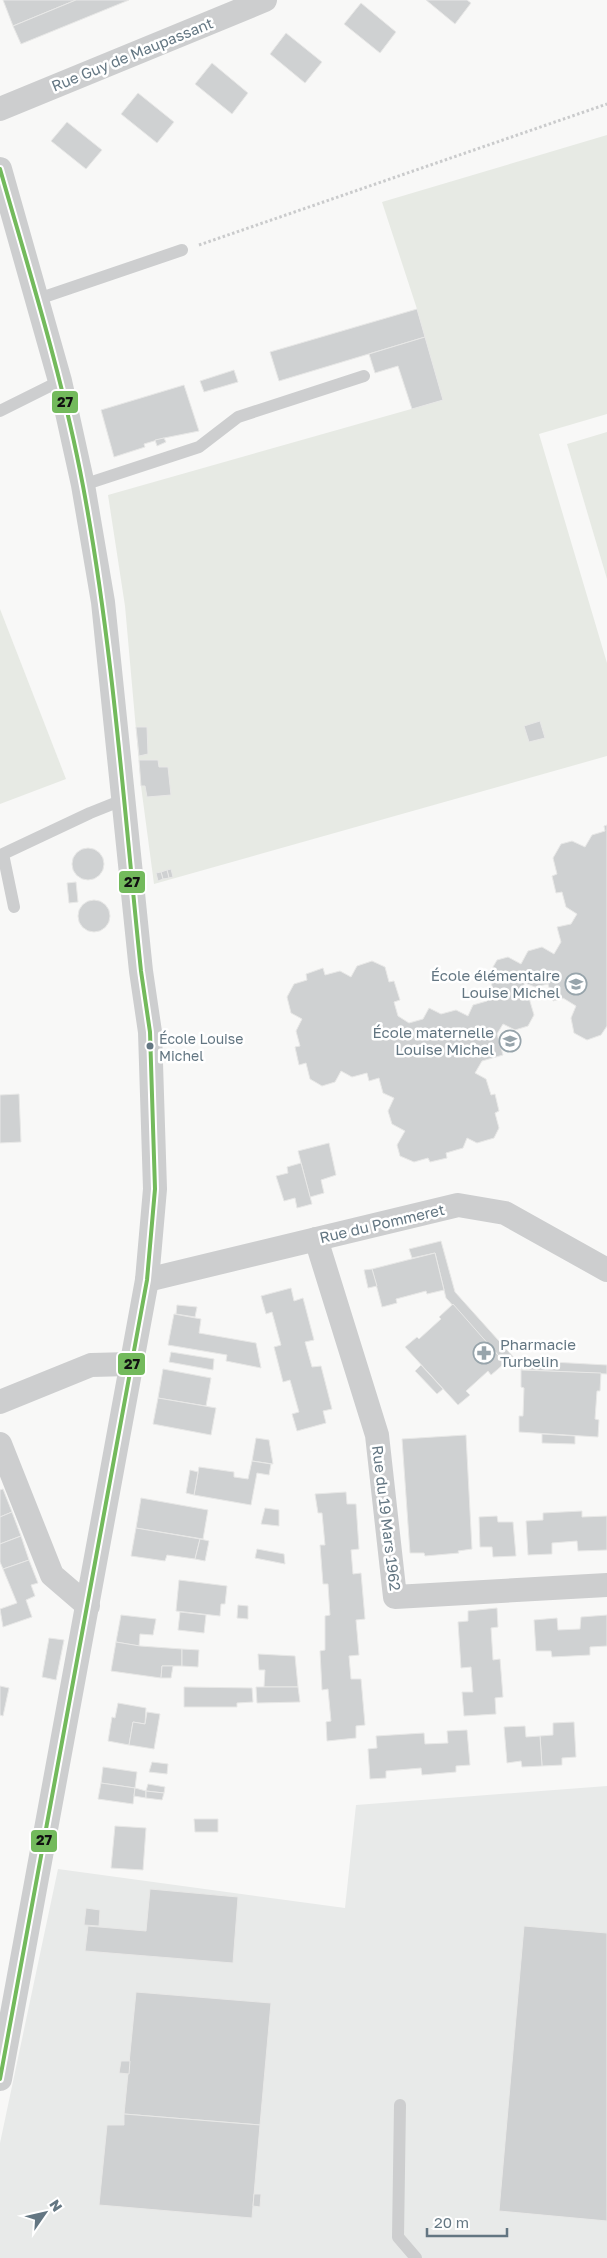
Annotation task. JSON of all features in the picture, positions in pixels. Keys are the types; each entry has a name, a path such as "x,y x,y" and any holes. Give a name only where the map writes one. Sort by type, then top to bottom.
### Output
{"street":[{"name":"Rue Guy de Maupassant","path":"0,109 265,0"},
{"path":"0,169 60,381 83,485 103,602 125,799 141,971 150,1032 155,1188 146,1280 0,2080"},
{"name":"Rue du Pommeret","path":"146,1280 458,1205 505,1212 607,1270"},
{"name":"Rue du 19 Mars 1962","path":"316,1239 377,1435 395,1597 607,1585"},
{"path":"0,1402 92,1365 130,1364"},
{"path":"0,1444 52,1575 88,1606"}],"lane":[{"path":"38,299 182,250"},
{"path":"83,485 199,447 238,417 364,376"},
{"path":"0,411 60,381"},
{"path":"14,907 2,855 90,813 125,799"},
{"path":"400,2105 398,2237 416,2258"}],"path":[{"path":"182,250 607,104"}],"shaded area":[{"path":"607,135 607,414 539,434 607,663 607,756 154,884 141,786 125,606 108,495 443,400 417,309 382,202"},
{"path":"607,432 607,579 567,444"},
{"path":"0,609 66,779 0,804"},
{"path":"607,1786 607,2258 0,2258 0,2143 58,1869 345,1908 356,1805"}],"building":[{"path":"3,0 76,0 13,26"},
{"path":"76,0 129,0 21,44 13,26"},
{"path":"426,0 467,0 471,3 455,24"},
{"path":"361,3 396,32 380,53 344,24"},
{"path":"286,33 322,62 305,83 270,54"},
{"path":"212,63 248,93 232,114 195,84"},
{"path":"138,93 174,122 157,143 121,114"},
{"path":"67,122 102,150 86,169 51,141"},
{"path":"417,309 425,337 279,381 270,352"},
{"path":"425,337 443,400 412,409 398,366 375,373 369,354"},
{"path":"234,370 238,382 204,392 200,381"},
{"path":"184,385 199,431 144,444 145,447 114,457 101,410"},
{"path":"164,438 166,442 157,446 155,440"},
{"path":"540,721 545,738 529,742 524,726"},
{"path":"136,727 147,727 148,754 139,756"},
{"path":"139,760 158,760 159,767 168,767 171,795 147,797 145,786 141,786"},
{"path":"607,825 607,1026 601,1035 587,1040 574,1033 571,1018 576,1006 563,998 553,1001 548,984 535,987 525,983 519,993 529,998 534,1015 528,1026 515,1030 503,1024 497,1034 503,1055 482,1061 475,1073 486,1079 491,1095 495,1094 499,1111 495,1113 499,1128 494,1138 477,1143 467,1138 463,1148 446,1153 447,1158 430,1162 428,1158 414,1162 400,1156 397,1145 405,1131 392,1124 388,1111 394,1098 383,1093 379,1078 369,1081 367,1073 352,1077 341,1071 335,1082 322,1086 310,1079 306,1063 299,1065 295,1047 300,1046 296,1031 302,1019 291,1013 287,997 294,984 307,980 306,974 323,968 325,975 340,971 351,977 357,966 372,961 385,967 389,982 394,981 400,1000 394,1002 398,1016 409,1023 423,1019 429,1008 441,1014 456,1010 468,1016 473,1005 487,1001 493,990 489,974 497,960 508,957 521,964 528,951 542,947 554,954 561,942 557,927 571,924 577,914 566,907 562,892 556,893 552,876 557,874 553,858 561,844 572,841 585,847 592,835 605,831 604,826"},
{"path":"88,848 94,849 99,853 103,858 103,870 99,875 94,879 88,880 82,879 77,875 73,870 72,864 73,858 77,853 82,849"},
{"path":"171,869 173,877 169,878 167,870"},
{"path":"167,870 169,878 163,879 161,872"},
{"path":"161,872 163,879 158,881 156,873"},
{"path":"76,882 78,902 69,903 67,883"},
{"path":"94,900 100,901 105,905 109,910 109,922 105,927 100,931 94,932 88,931 83,927 79,922 78,916 79,910 83,905 88,901"},
{"path":"19,1094 21,1142 0,1143 0,1095"},
{"path":"329,1143 336,1175 321,1180 324,1193 310,1197 298,1151"},
{"path":"301,1163 312,1204 297,1208 295,1198 284,1201 276,1176 288,1173 287,1167"},
{"path":"441,1241 455,1292 516,1360 607,1365 607,1374 511,1369 446,1298 435,1253 412,1258 409,1249"},
{"path":"435,1253 444,1290 427,1294 426,1291 396,1299 397,1303 382,1307 372,1269"},
{"path":"372,1269 377,1286 368,1288 364,1270"},
{"path":"291,1288 294,1301 303,1298 314,1340 305,1342 312,1367 321,1366 332,1409 323,1411 326,1423 297,1431 292,1414 299,1412 290,1380 283,1382 274,1347 281,1345 272,1312 266,1314 261,1296"},
{"path":"453,1304 505,1363 491,1375 488,1371 466,1391 470,1395 458,1405 405,1347 417,1337 419,1339 441,1319 439,1317"},
{"path":"177,1305 197,1307 195,1317 176,1314"},
{"path":"174,1314 201,1319 199,1333 256,1343 261,1368 226,1361 227,1355 168,1345"},
{"path":"171,1352 214,1359 213,1370 169,1362"},
{"path":"421,1365 443,1389 437,1394 415,1371"},
{"path":"163,1369 211,1378 206,1406 158,1398"},
{"path":"521,1370 601,1373 600,1391 597,1391 595,1419 599,1420 598,1437 519,1432 519,1416 523,1416 524,1388 521,1387"},
{"path":"158,1398 216,1408 211,1435 153,1424"},
{"path":"542,1434 575,1436 575,1444 542,1443"},
{"path":"466,1435 472,1549 458,1551 459,1553 425,1556 424,1553 410,1553 402,1439"},
{"path":"256,1438 269,1440 273,1464 252,1461"},
{"path":"252,1461 271,1464 269,1475 257,1473 251,1505 194,1495 199,1467 234,1472 234,1477 248,1479"},
{"path":"190,1470 198,1472 194,1495 186,1493"},
{"path":"3,1489 12,1512 0,1517 0,1490"},
{"path":"346,1492 347,1504 356,1504 359,1549 351,1550 353,1574 361,1573 365,1619 356,1620 359,1655 349,1656 351,1679 361,1679 365,1725 356,1726 356,1738 327,1741 326,1722 331,1721 328,1689 322,1690 320,1651 325,1650 325,1616 330,1615 328,1584 323,1584 320,1545 325,1545 322,1513 318,1513 315,1494"},
{"path":"141,1498 208,1510 203,1539 136,1528"},
{"path":"265,1508 279,1510 279,1526 261,1524"},
{"path":"582,1511 582,1517 607,1516 607,1550 578,1551 577,1541 552,1543 552,1554 528,1555 526,1521 543,1520 543,1513"},
{"path":"12,1512 21,1536 0,1544 0,1517"},
{"path":"497,1516 498,1522 513,1522 516,1556 493,1557 492,1547 480,1547 479,1517"},
{"path":"136,1528 200,1539 195,1559 167,1555 165,1561 131,1556"},
{"path":"21,1536 29,1560 3,1569 0,1562 0,1544"},
{"path":"200,1539 209,1541 205,1561 195,1559"},
{"path":"257,1549 284,1554 285,1564 255,1558"},
{"path":"29,1560 38,1583 31,1585 35,1596 26,1600 32,1617 3,1627 0,1609 17,1603 3,1569"},
{"path":"179,1580 227,1586 225,1604 221,1604 220,1616 176,1611"},
{"path":"238,1605 248,1606 248,1619 237,1618"},
{"path":"497,1608 498,1627 491,1628 493,1660 500,1659 503,1697 495,1698 496,1714 464,1716 462,1692 473,1692 471,1667 461,1668 458,1622 468,1621 468,1611"},
{"path":"180,1612 206,1615 204,1633 178,1630"},
{"path":"121,1615 156,1619 153,1635 140,1634 139,1646 116,1642"},
{"path":"607,1615 607,1646 590,1647 590,1655 552,1657 551,1651 536,1651 534,1620 557,1618 558,1630 580,1629 581,1617"},
{"path":"49,1638 64,1640 56,1680 42,1677"},
{"path":"116,1642 182,1649 182,1666 162,1666 161,1678 111,1671"},
{"path":"182,1649 199,1650 198,1667 182,1666"},
{"path":"258,1654 295,1656 298,1687 264,1687 265,1670 259,1670"},
{"path":"162,1666 173,1666 171,1678 161,1678"},
{"path":"0,1686 9,1688 3,1716 0,1715"},
{"path":"184,1687 252,1688 253,1702 237,1703 237,1707 184,1707"},
{"path":"256,1687 298,1687 300,1702 257,1703"},
{"path":"118,1703 146,1708 145,1724 133,1722 129,1745 108,1741 112,1717 115,1718"},
{"path":"147,1712 160,1714 154,1749 129,1745 133,1722 145,1724"},
{"path":"574,1722 576,1757 562,1758 562,1765 542,1766 540,1736 553,1735 553,1723"},
{"path":"525,1726 526,1737 540,1736 542,1766 522,1767 521,1761 507,1763 504,1727"},
{"path":"467,1730 470,1765 456,1766 456,1772 422,1775 421,1768 386,1771 386,1778 370,1779 368,1749 377,1748 376,1736 424,1733 425,1744 448,1743 447,1731"},
{"path":"152,1762 168,1764 167,1774 149,1772"},
{"path":"103,1767 137,1772 135,1788 101,1783"},
{"path":"101,1783 135,1788 133,1804 98,1799"},
{"path":"148,1784 165,1787 164,1793 146,1791"},
{"path":"135,1788 146,1791 146,1798 134,1796"},
{"path":"146,1791 164,1793 162,1800 146,1798"},
{"path":"194,1819 218,1819 218,1832 195,1832"},
{"path":"115,1826 146,1828 143,1870 111,1868"},
{"path":"150,1889 238,1897 233,1963 85,1951 88,1926 146,1931"},
{"path":"86,1908 100,1910 99,1926 84,1925"},
{"path":"524,1926 607,1933 607,2221 499,2211"},
{"path":"136,1992 271,2003 260,2125 124,2114"},
{"path":"121,2061 130,2061 129,2074 119,2073"},
{"path":"124,2114 260,2125 252,2218 99,2205 107,2125 124,2125"},
{"path":"254,2194 261,2194 260,2207 253,2206"}],"transit line":[{"name":"27","path":"0,169 66,406 83,486 93,546 110,667 141,971 150,1032 155,1189 147,1280 0,2079"}],"place":[{"name":"École élémentaire Louise Michel","path":"576,984"},
{"name":"École maternelle Louise Michel","path":"510,1041"},
{"name":"École Louise Michel","path":"150,1046"},
{"name":"Pharmacie Turbelin","path":"484,1353"}]}
